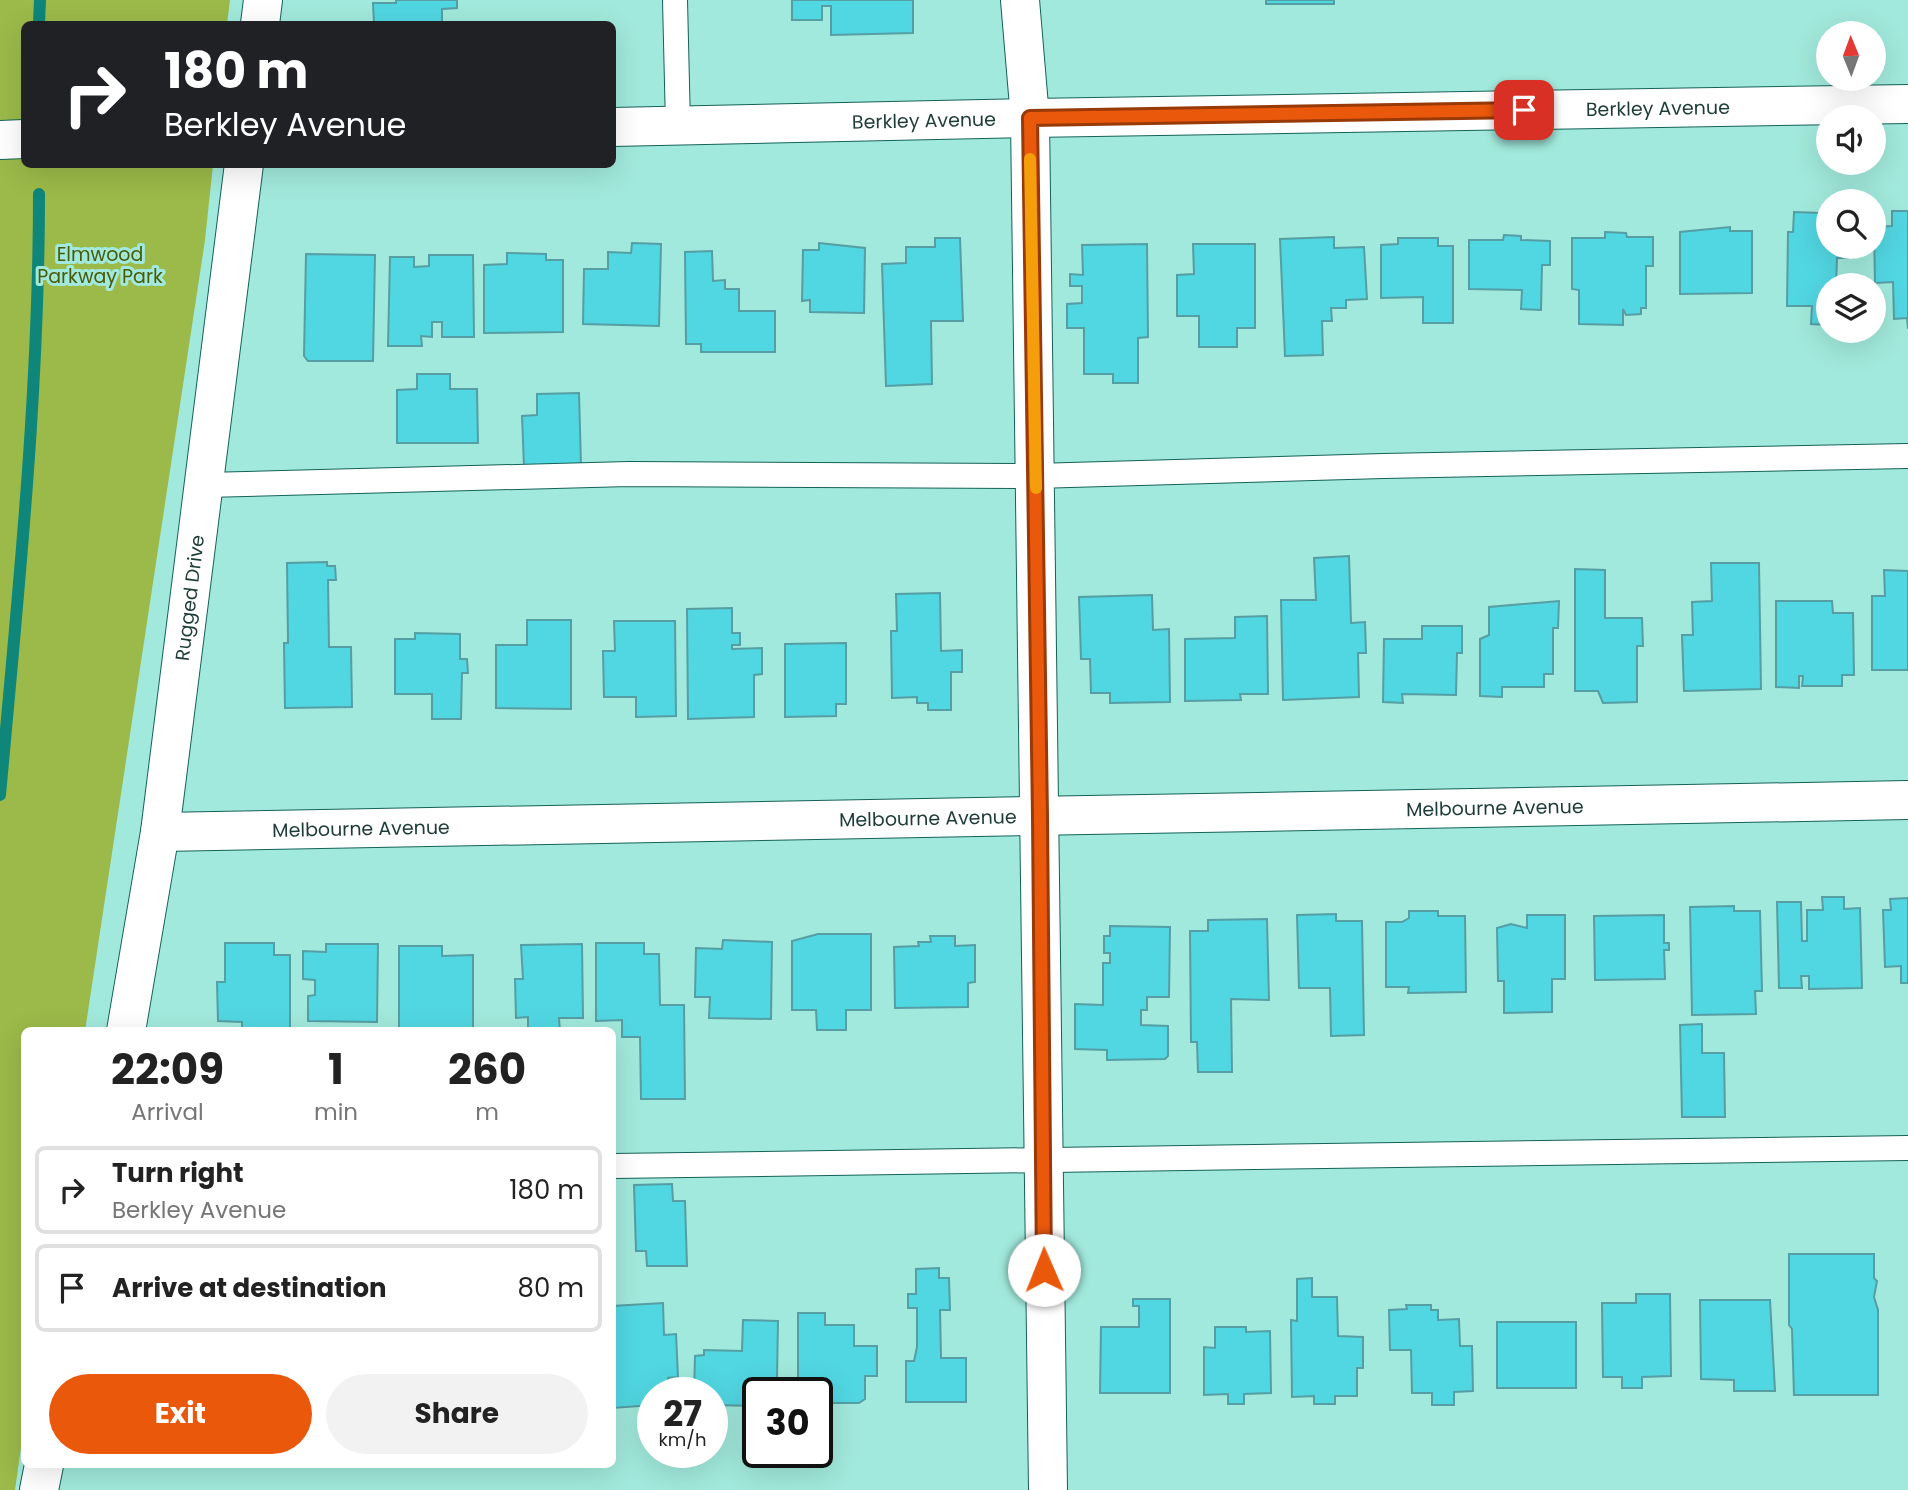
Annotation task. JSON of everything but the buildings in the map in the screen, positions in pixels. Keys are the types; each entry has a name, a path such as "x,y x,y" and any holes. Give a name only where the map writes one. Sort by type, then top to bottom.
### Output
{"street":[{"path":"260,21 263,0"},
{"path":"1020,0 1030,118 1048,1490"},
{"name":"Berkley Avenue","path":"616,127 1908,104"},
{"path":"0,140 21,139"},
{"name":"Rugged Drive","path":"128,1027 160,832 244,168"},
{"name":"Melbourne Avenue","path":"160,832 1908,800"},
{"path":"39,1490 43,1468"}],"lane":[{"path":"675,0 678,125"},
{"path":"205,485 629,474 1035,476 1908,456"},
{"path":"616,1166 1908,1148"}],"green space":[{"name":"Elmwood Parkway Park","path":"0,0 230,0 227,21 21,21 21,168 213,168 205,240 86,1027 21,1027 21,1447 15,1490 0,1490"}],"waterway":[{"path":"39,21 40,0"},
{"path":"0,795 31,419 39,194"}],"slow traffic":[{"path":"1030,159 1036,488"}],"route":[{"path":"1044,1270 1030,118 1524,110"}]}
